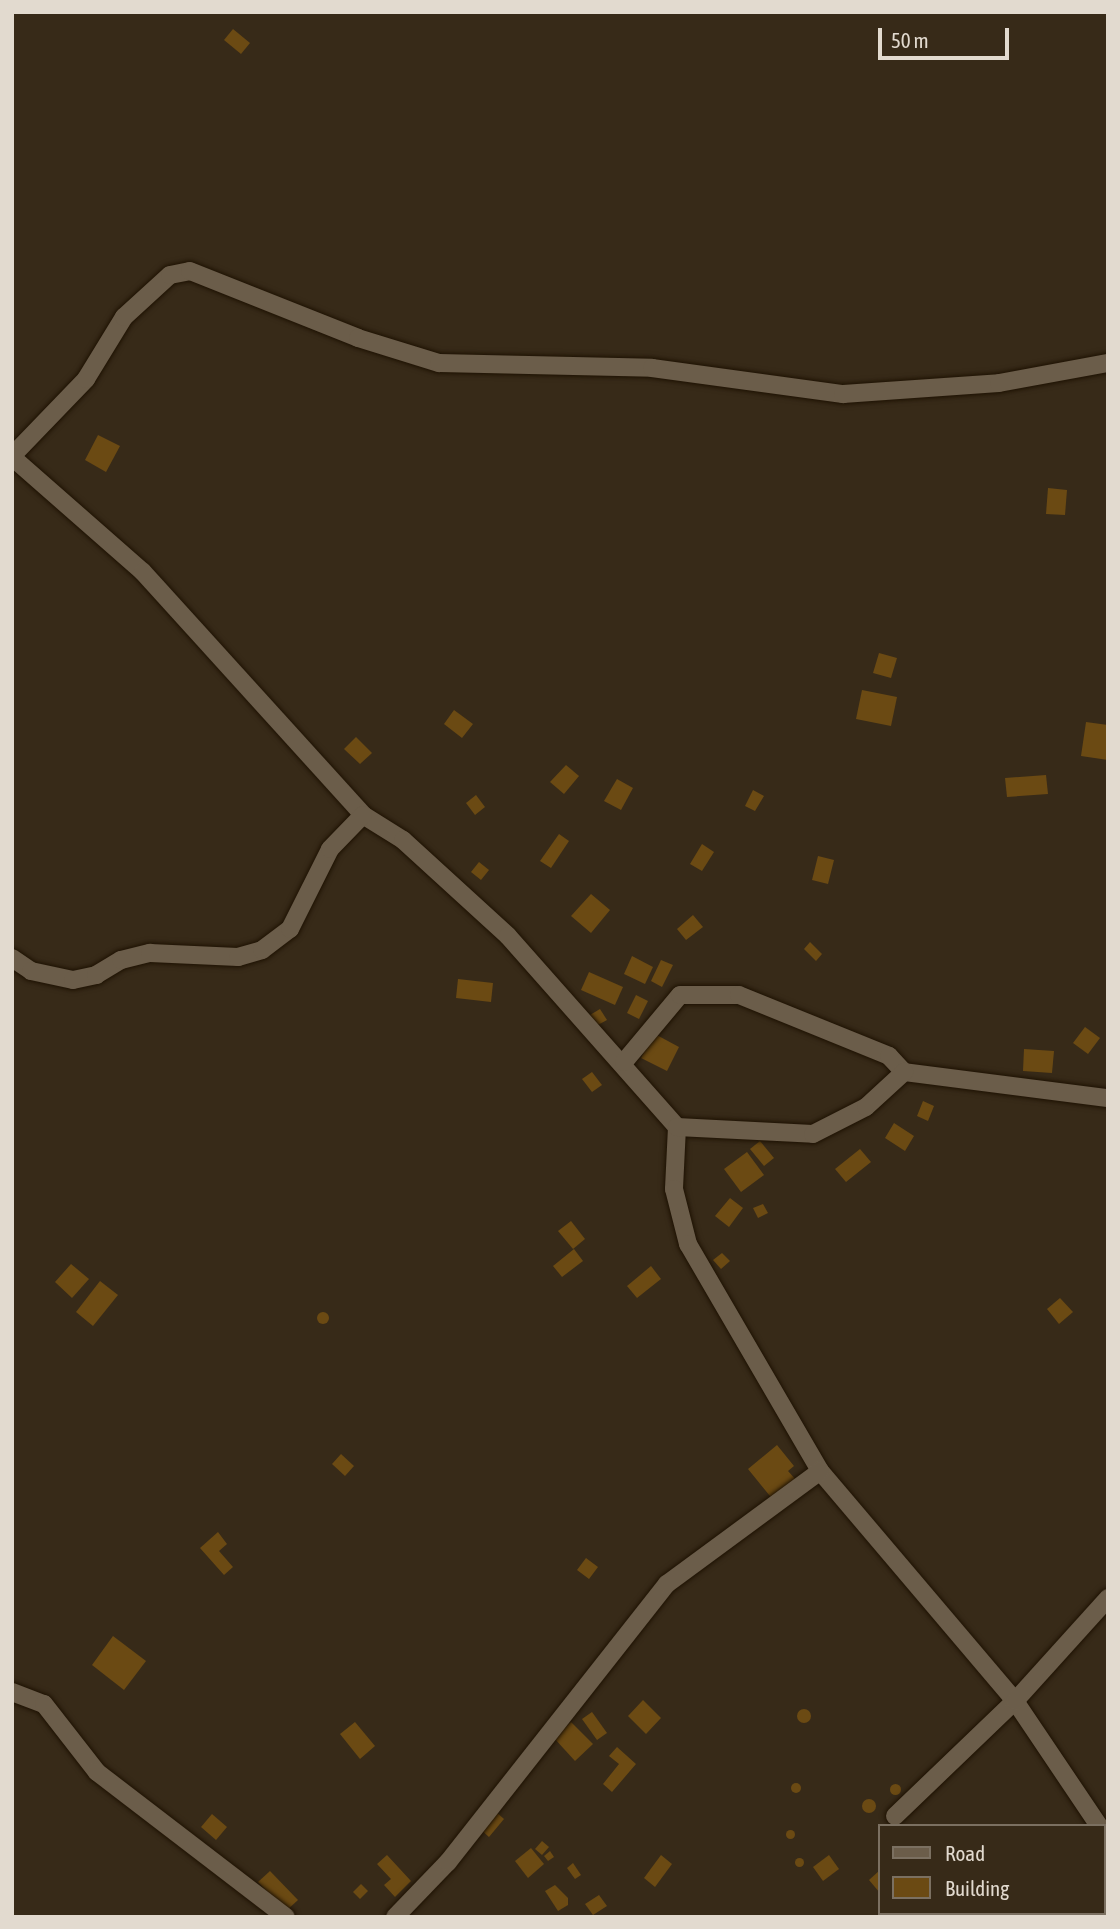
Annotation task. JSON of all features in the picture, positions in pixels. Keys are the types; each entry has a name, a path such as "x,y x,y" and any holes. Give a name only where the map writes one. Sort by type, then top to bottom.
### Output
{"street":[{"path":"1098,1824 1015,1701 820,1471 688,1244 674,1189 677,1127 624,1062 597,1039 508,936 403,840 363,815 143,572 12,456 86,379 124,317 170,275 190,271 358,338 439,363 652,368 844,394 999,383 1108,363"},
{"path":"12,958 31,971 73,980 96,975 121,960 150,953 238,957 262,950 290,929 330,849 363,815"},
{"path":"624,1062 680,995 739,995 889,1056 904,1072 1108,1098"},
{"path":"677,1127 813,1135 866,1107 904,1072"},
{"path":"394,1917 448,1862 667,1584 820,1471"},
{"path":"895,1816 1015,1701 1108,1598"},
{"path":"12,1692 44,1704 97,1772 286,1917"}],"building":[{"path":"233,29 250,43 241,54 224,40"},
{"path":"98,435 120,446 106,472 85,460"},
{"path":"1048,488 1067,490 1065,515 1046,514"},
{"path":"879,653 897,658 891,678 873,673"},
{"path":"862,690 897,697 891,726 856,719"},
{"path":"454,710 473,724 462,738 444,724"},
{"path":"1086,722 1108,725 1108,760 1081,756"},
{"path":"356,737 372,753 360,764 344,749"},
{"path":"566,765 579,776 564,794 550,782"},
{"path":"1046,775 1048,794 1007,797 1005,778"},
{"path":"617,779 633,788 621,810 604,801"},
{"path":"753,790 764,796 755,811 745,806"},
{"path":"476,795 485,807 475,815 466,803"},
{"path":"559,834 569,841 551,868 540,861"},
{"path":"702,844 714,852 702,871 690,864"},
{"path":"818,856 834,860 828,884 812,880"},
{"path":"479,862 489,870 481,880 471,872"},
{"path":"591,894 610,910 591,933 571,916"},
{"path":"693,915 703,927 686,940 677,929"},
{"path":"810,942 822,954 816,961 804,949"},
{"path":"632,956 653,967 645,984 624,974"},
{"path":"661,960 673,965 662,987 651,981"},
{"path":"589,972 623,987 615,1005 581,990"},
{"path":"458,979 493,983 491,1002 456,998"},
{"path":"636,995 648,1001 639,1019 627,1013"},
{"path":"600,1009 607,1020 596,1026 590,1015"},
{"path":"1085,1027 1100,1038 1088,1054 1073,1043"},
{"path":"653,1033 679,1047 667,1071 641,1058"},
{"path":"1024,1049 1054,1051 1052,1073 1023,1071"},
{"path":"592,1072 602,1085 592,1092 582,1079"},
{"path":"923,1101 934,1106 928,1121 917,1116"},
{"path":"894,1123 914,1136 905,1151 885,1138"},
{"path":"760,1141 774,1158 764,1166 750,1149"},
{"path":"860,1149 871,1162 846,1182 835,1169"},
{"path":"747,1152 764,1175 741,1192 724,1169"},
{"path":"730,1198 743,1208 729,1227 715,1216"},
{"path":"763,1204 768,1213 758,1218 753,1208"},
{"path":"571,1221 585,1239 573,1249 558,1231"},
{"path":"574,1249 583,1261 562,1277 553,1266"},
{"path":"722,1253 730,1261 721,1269 713,1260"},
{"path":"71,1264 89,1279 72,1298 55,1282"},
{"path":"651,1266 661,1279 637,1298 627,1286"},
{"path":"100,1281 118,1295 93,1326 76,1312"},
{"path":"1060,1298 1073,1312 1059,1324 1047,1309"},
{"path":"323,1312 329,1318 323,1324 317,1318"},
{"path":"777,1445 794,1466 788,1471 797,1481 774,1501 748,1469"},
{"path":"341,1454 354,1466 345,1476 332,1464"},
{"path":"218,1532 227,1544 219,1551 233,1567 224,1575 200,1548"},
{"path":"586,1558 598,1567 589,1579 577,1570"},
{"path":"113,1636 146,1661 124,1690 92,1665"},
{"path":"643,1700 661,1718 646,1734 628,1716"},
{"path":"804,1709 809,1711 809,1721 804,1723 799,1721 797,1716 799,1711"},
{"path":"592,1712 607,1733 597,1740 582,1719"},
{"path":"355,1722 375,1746 360,1759 340,1734"},
{"path":"571,1722 593,1744 575,1761 554,1738"},
{"path":"617,1747 636,1764 612,1792 603,1784 619,1764 609,1756"},
{"path":"796,1783 800,1784 800,1792 796,1793 792,1792 791,1788 792,1784"},
{"path":"895,1783 901,1789 895,1795 889,1789"},
{"path":"866,1799 872,1799 876,1806 872,1813 866,1813 862,1809 862,1803"},
{"path":"495,1811 504,1819 489,1837 480,1829"},
{"path":"212,1814 227,1827 216,1840 201,1827"},
{"path":"790,1830 794,1834 790,1838 786,1834"},
{"path":"542,1841 549,1847 542,1855 535,1849"},
{"path":"531,1848 544,1864 528,1878 515,1861"},
{"path":"550,1851 554,1857 548,1861 544,1856"},
{"path":"387,1855 411,1881 395,1897 384,1885 391,1879 377,1864"},
{"path":"661,1855 672,1864 655,1887 644,1878"},
{"path":"829,1855 839,1869 823,1881 813,1867"},
{"path":"799,1857 804,1862 799,1867 794,1862"},
{"path":"573,1863 581,1875 575,1879 567,1868"},
{"path":"270,1871 298,1900 286,1911 258,1882"},
{"path":"878,1872 878,1891 869,1880"},
{"path":"361,1884 368,1891 360,1899 353,1892"},
{"path":"555,1885 568,1898 568,1905 558,1911 545,1891"},
{"path":"599,1895 607,1906 593,1915 585,1904"}]}
